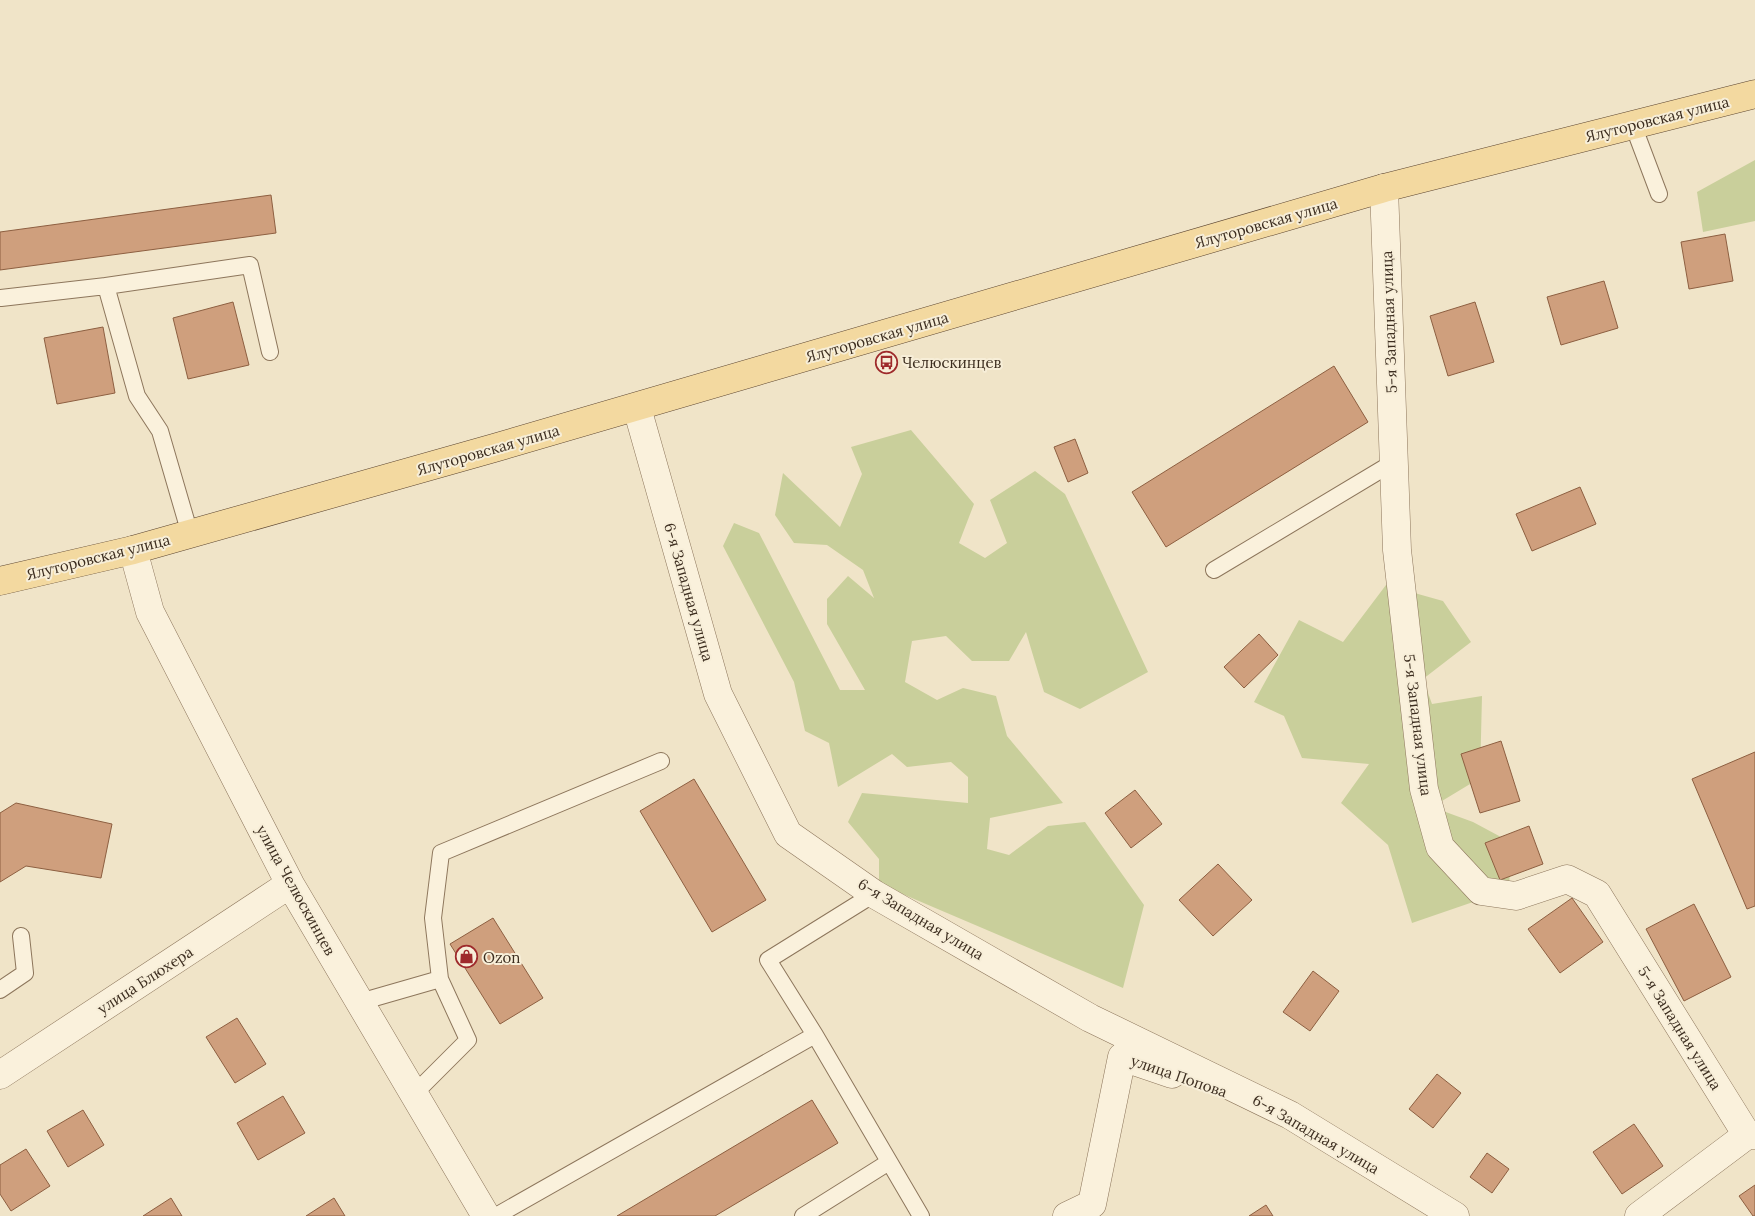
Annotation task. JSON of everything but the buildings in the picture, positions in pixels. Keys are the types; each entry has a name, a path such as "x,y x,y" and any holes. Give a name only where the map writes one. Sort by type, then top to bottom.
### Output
{"main road":[{"name":"Ялуторовская улица","path":"0,581 133,550 637,408 1384,188 1755,94"}],"street":[{"name":"5-я Западная улица","path":"1384,188 1398,550 1424,789 1440,847 1480,891 1516,896 1567,879 1596,894 1751,1135"},
{"name":"6-я Западная улица","path":"637,408 718,694 788,834 874,894 1090,1018 1290,1115 1455,1216"},
{"name":"улица Челюскинцев","path":"133,550 150,612 290,884 486,1216"},
{"name":"улица Блюхера","path":"1,1071 290,884"},
{"name":"улица Попова","path":"1067,1216 1092,1204 1122,1057 1290,1115"},
{"path":"1639,1216 1751,1135"}],"lane":[{"path":"1634,125 1659,194"},
{"path":"1,298 106,286 250,265 270,352"},
{"path":"106,286 137,396 160,431 190,534"},
{"path":"1214,570 1394,462"},
{"path":"414,1094 468,1040 440,979 432,918 441,853 661,761"},
{"path":"874,894 768,960 816,1035 921,1216"},
{"path":"0,990 24,973 21,936"},
{"path":"360,1002 440,979"},
{"path":"496,1216 816,1035"},
{"path":"803,1216 889,1162"}],"green space":[{"path":"1755,160 1755,221 1703,232 1697,192"},
{"path":"911,430 974,504 959,543 985,558 1007,543 990,500 1035,471 1065,494 1148,672 1080,709 1044,692 1026,632 1009,661 972,661 946,636 912,641 905,682 937,700 963,688 996,696 1007,736 1063,803 990,818 987,849 1009,855 1048,826 1085,822 1144,905 1123,988 879,884 879,859 848,822 862,793 968,803 968,777 951,762 907,767 892,754 838,787 829,743 805,731 794,682 723,546 734,523 759,533 840,690 865,690 827,624 827,599 848,576 874,598 863,570 827,545 794,543 775,515 783,473 840,527 862,474 851,447"},
{"path":"1386,585 1443,601 1471,642 1423,679 1432,704 1482,696 1480,778 1432,807 1473,822 1514,844 1508,890 1412,923 1388,845 1341,803 1369,764 1302,758 1284,716 1254,702 1299,620 1343,642"}],"place":[{"name":"Челюскинцев","path":"886,362"},
{"name":"Ozon","path":"467,957"}]}
